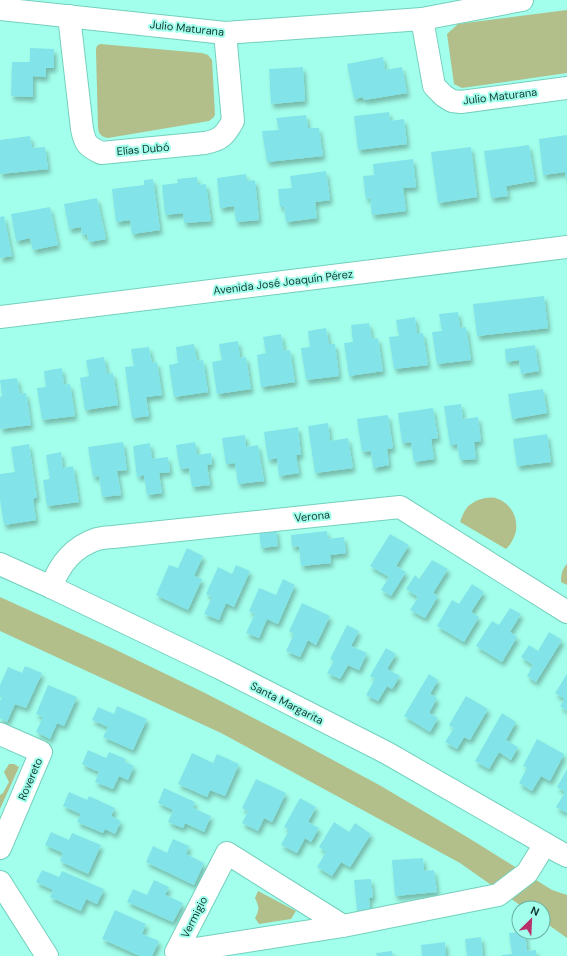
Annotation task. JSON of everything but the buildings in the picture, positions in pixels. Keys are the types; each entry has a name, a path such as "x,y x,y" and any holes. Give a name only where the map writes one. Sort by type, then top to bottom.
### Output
{"street":[{"name":"Julio Maturana","path":"0,9 225,33 422,19 522,0"},
{"name":"Elías Dubó","path":"69,16 84,139 90,147 101,153 205,143 222,137 233,121 225,33"},
{"name":"Julio Maturana","path":"422,19 434,86 444,96 452,101 462,102 567,88"},
{"name":"Avenida José Joaquín Pérez","path":"0,317 567,248"},
{"name":"Verona","path":"52,587 62,564 71,554 83,545 98,539 400,507 567,612"},
{"name":"Santa Margarita","path":"0,564 52,587 220,668 387,753 567,856"},
{"name":"Rovereto","path":"0,734 41,752 0,848"},
{"name":"Vermigio","path":"343,926 227,853 176,952 343,926 498,895 527,873 545,844"},
{"path":"0,882 47,956"}],"green space":[{"path":"567,10 567,73 462,88 454,84 447,34 458,24"},
{"path":"100,44 202,53 208,55 212,60 214,117 209,121 108,138 102,136 98,128 96,51 97,46"},
{"path":"485,498 494,498 502,501 514,515 516,522 515,535 506,549 460,522 464,512 472,503"},
{"path":"567,564 567,585 561,582 561,577"},
{"path":"0,597 110,647 203,692 381,786 552,890 567,895 567,938 551,927 551,900 513,900 460,863 221,733 0,631"},
{"path":"9,764 14,764 19,767 0,809 0,795 3,793 9,782 4,772"},
{"path":"258,891 296,911 291,919 259,924 255,918 258,912 258,906 255,898"}]}
